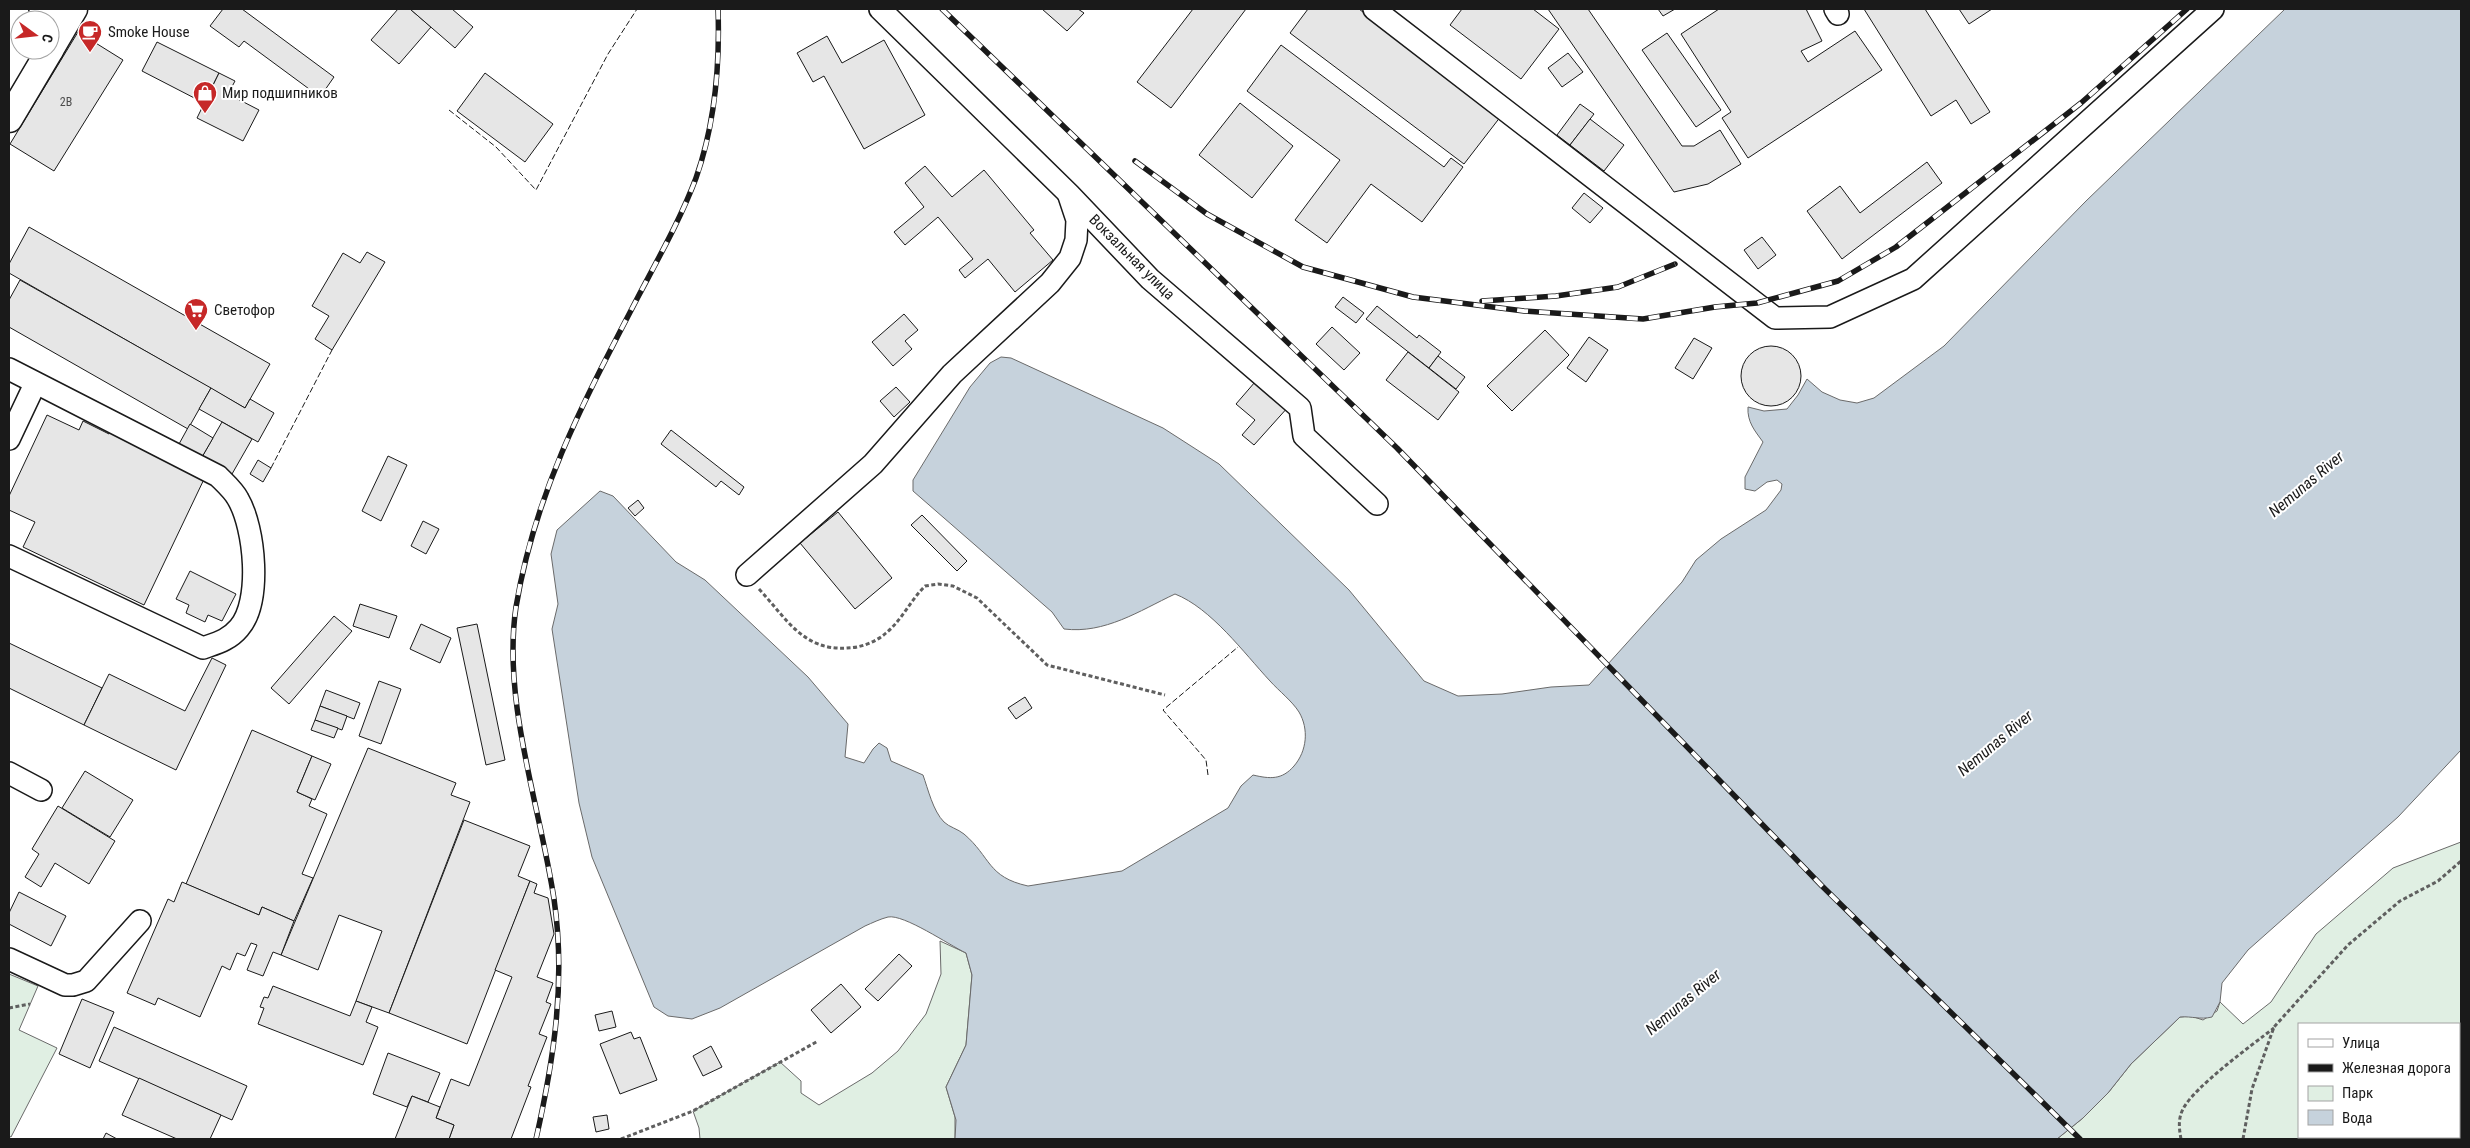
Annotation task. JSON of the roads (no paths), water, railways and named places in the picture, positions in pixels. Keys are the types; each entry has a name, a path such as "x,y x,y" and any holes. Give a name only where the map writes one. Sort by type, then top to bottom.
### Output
{"main road":[{"path":"60,33 70,16"},
{"path":"9,119 44,60"}],"street":[{"path":"40,9 70,16"},
{"name":"Вокзальная улица","path":"880,9 1068,194 1150,279 1300,408 1304,436 1377,504"},
{"path":"1374,9 1775,318 1830,317 1913,279 2214,9"},
{"path":"748,576 873,464 952,374 1050,283 1070,258 1076,240 1077,220 1068,194"},
{"path":"9,369 35,384 218,476 239,499 252,543 254,586 250,610 240,628 224,641 203,648 9,556"},
{"path":"9,439 35,384"},
{"path":"9,773 41,790"},
{"path":"9,959 65,985 73,985 86,981 140,921"}],"water":[{"name":"Nemunas River","path":"2285,9 2461,9 2461,750 2398,817 2248,950 2222,983 2220,1002 2212,1017 2180,1017 2131,1064 2108,1093 2083,1118 2057,1139 955,1139 956,1120 946,1087 966,1045 972,975 966,953 915,925 895,917 888,917 865,926 720,1008 692,1019 668,1016 654,1007 592,857 579,803 552,629 558,604 551,554 557,530 600,491 613,496 676,562 705,580 808,677 848,724 845,757 864,763 879,743 887,748 891,761 923,775 931,800 940,817 946,824 964,834 973,842 997,872 1015,882 1028,886 1122,871 1228,808 1241,786 1253,775 1275,777 1289,771 1302,754 1305,740 1304,726 1296,708 1226,632 1214,620 1188,601 1175,594 1108,625 1079,630 1064,629 1052,612 913,491 913,480 970,387 990,363 1001,357 1011,358 1163,428 1219,464 1349,590 1424,681 1458,696 1502,694 1551,687 1589,685 1682,582 1696,560 1721,539 1766,510 1781,490 1782,484 1777,480 1767,482 1755,491 1745,489 1745,477 1763,442 1750,422 1748,407 1764,411 1787,409 1807,379 1822,392 1840,400 1857,403 1874,398 1944,346 2086,201"}],"railway":[{"path":"536,1139 553,1050 559,960 554,899 518,716 513,643 516,607 525,564 549,484 600,370 677,223 696,178 708,137 715,95 718,9"},
{"path":"942,9 1397,448 1822,886 2080,1139"},
{"path":"1135,161 1207,214 1303,267 1413,297 1524,311 1643,319 1715,307 1757,303 1838,281 1896,247 2081,103 2187,9"},
{"path":"1482,301 1556,296 1618,287 1675,264"}],"place":[{"name":"Smoke House","path":"90,53"},
{"name":"Мир подшипников","path":"205,114"},
{"name":"Светофор","path":"196,331"}]}
